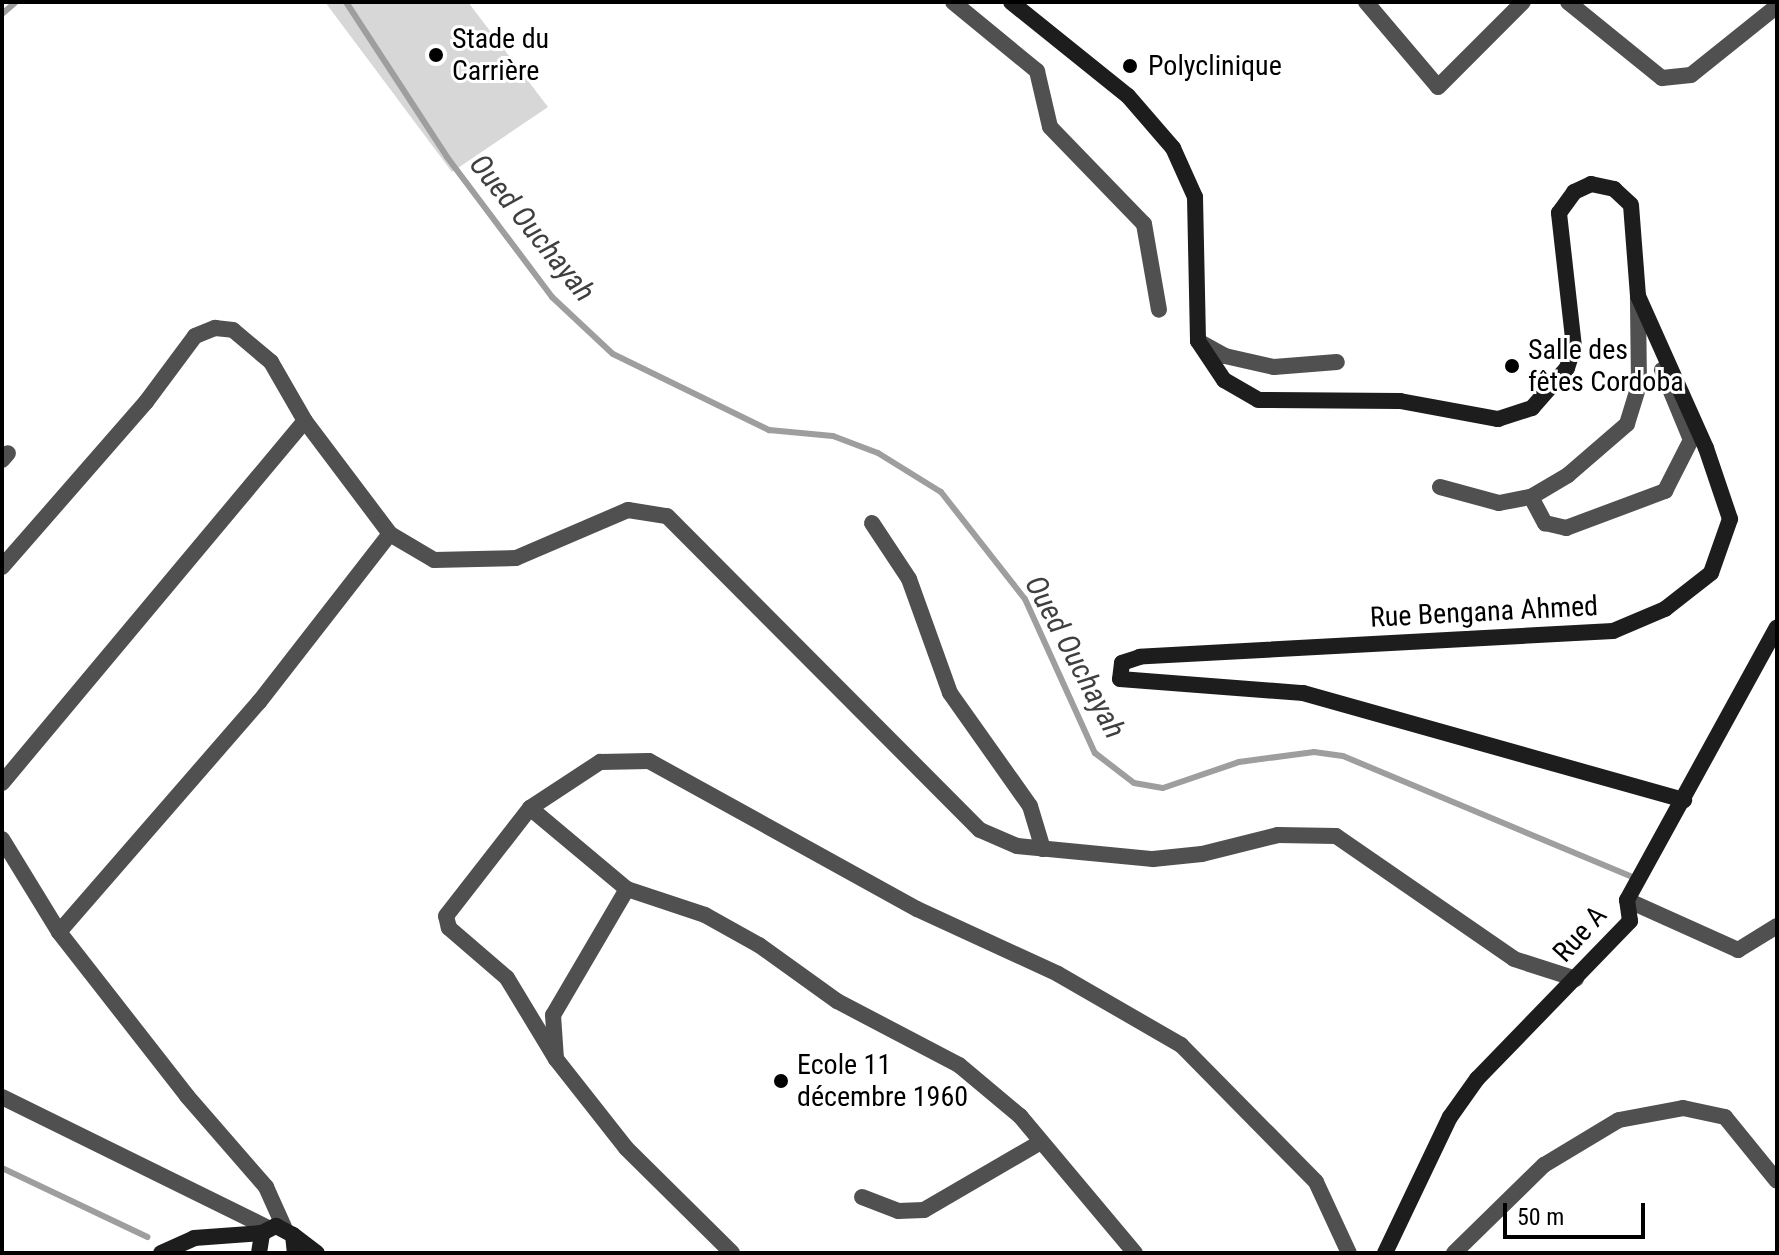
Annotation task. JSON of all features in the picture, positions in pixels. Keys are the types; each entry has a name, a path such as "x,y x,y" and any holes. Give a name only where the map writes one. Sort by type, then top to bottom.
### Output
{"street":[{"path":"953,2 1037,71 1050,127 1139,216 1159,310"},
{"path":"1011,2 1150,117 1187,172 1195,197 1198,341 1225,356 1274,367 1337,362"},
{"path":"1366,2 1438,87 1523,2"},
{"path":"1568,2 1662,78 1691,75 1777,6"},
{"name":"Rue Bengana Ahmed","path":"1198,341 1224,380 1275,404 1400,401 1498,419 1532,408 1567,368 1574,347 1559,213 1574,192 1591,184 1614,189 1631,205 1638,296 1706,448 1730,519 1711,573 1665,609 1613,631 1246,647 1131,658 1118,673 1120,679 1303,693 1450,730 1684,800"},
{"path":"1440,487 1499,503 1531,497 1568,475 1627,424 1639,385 1638,296"},
{"path":"2,567 202,331 233,330 271,362 305,421 390,534 434,560 516,558 628,510 667,516 980,830 1017,846 1153,859 1202,854 1288,834 1336,836 1514,959 1576,979"},
{"path":"1531,497 1545,523 1566,528 1665,491 1691,440 1662,370"},
{"path":"2,783 305,421"},
{"path":"872,523 909,579 950,693 1030,806 1043,849"},
{"path":"59,932 259,702 390,534"},
{"name":"Rue A","path":"1385,1253 1450,1117 1477,1079 1630,921 1627,900 1777,627"},
{"path":"732,1253 626,1148 556,1059 507,978 446,922 448,910 530,808 600,762 649,761 917,909 1058,974 1181,1045 1316,1182 1349,1253"},
{"path":"530,808 627,889 705,915 759,945 837,1001 959,1065 1020,1116 1039,1143 1135,1253"},
{"path":"2,839 59,932 187,1096 266,1187 277,1231 295,1253"},
{"path":"556,1059 553,1015 627,889"},
{"path":"1627,900 1738,950 1777,926"},
{"path":"2,1097 317,1253"},
{"path":"1454,1253 1544,1165 1619,1120 1683,1108 1725,1117 1777,1181"},
{"path":"862,1197 898,1211 924,1210 1039,1143"},
{"path":"161,1253 194,1238 277,1231"},
{"path":"221,1237 256,1253 277,1231"}],"shaded area":[{"name":"Stade du Carrière","path":"325,2 468,2 548,107 452,172"}],"waterway":[{"name":"Oued Ouchayah","path":"2,14 16,2"},
{"name":"Oued Ouchayah","path":"346,2 447,157 552,297 613,354 769,430 833,436 878,453 941,492 1025,599 1095,753 1134,783 1163,788 1239,762 1314,752 1343,756 1637,879"},
{"name":"Oued Ouchayah","path":"2,1168 147,1237"}],"place":[{"name":"Stade du Carrière","path":"436,55"},
{"name":"Polyclinique","path":"1130,66"},
{"name":"Salle des fêtes Cordoba","path":"1512,366"},
{"name":"Ecole 11 décembre 1960","path":"781,1081"}]}
